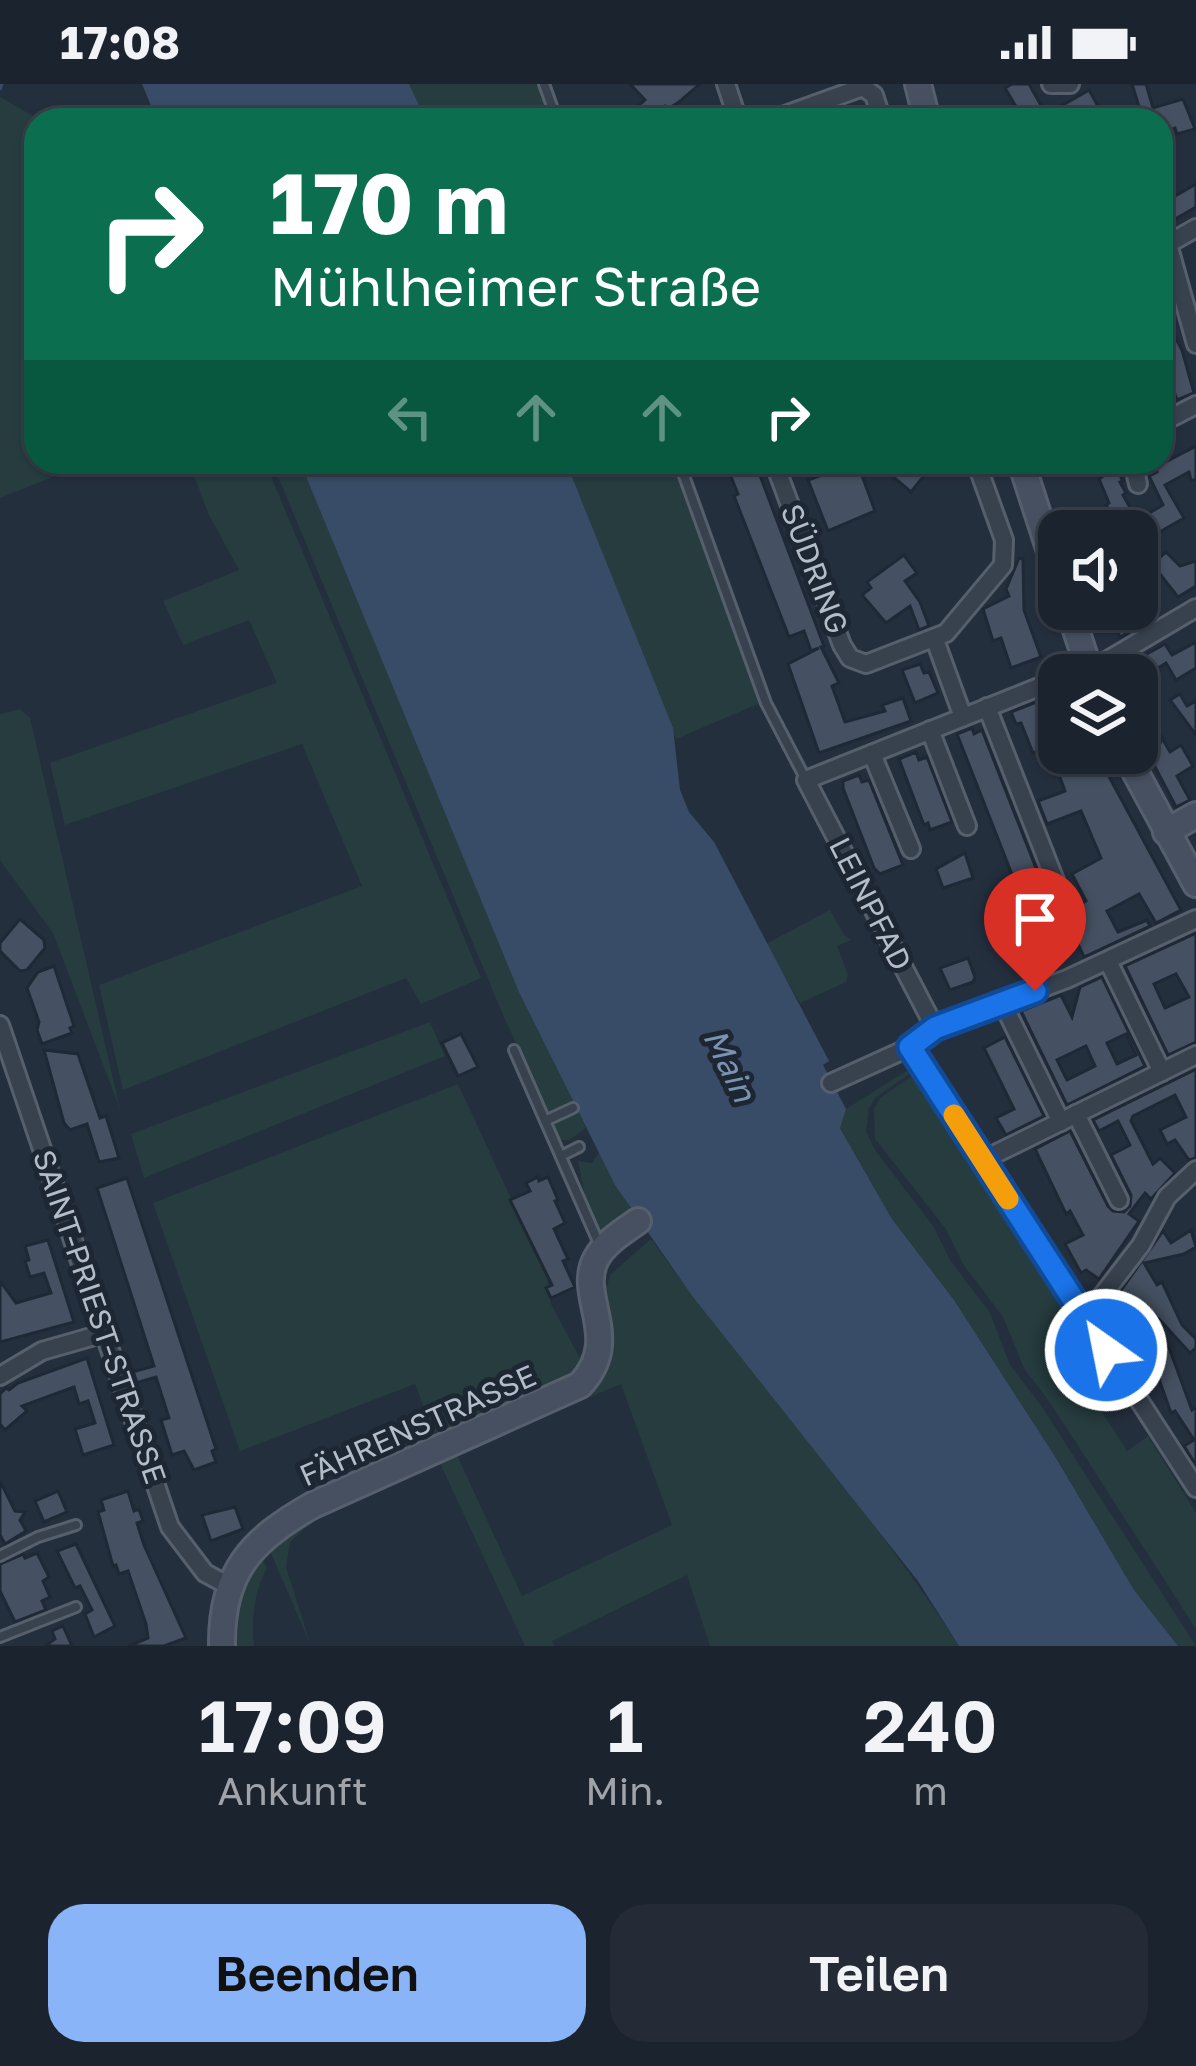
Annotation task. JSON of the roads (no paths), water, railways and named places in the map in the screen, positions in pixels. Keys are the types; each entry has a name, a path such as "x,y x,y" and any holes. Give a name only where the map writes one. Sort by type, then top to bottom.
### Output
{"street":[{"path":"1052,84 1070,84"},
{"path":"804,108 863,87 874,95 878,108"},
{"path":"1173,274 1196,344"},
{"name":"SÜDRING","path":"777,474 835,629 850,658 866,664 946,633 1004,565 1004,540 980,474"},
{"path":"1025,474 1038,514"},
{"path":"1135,474 1138,484"},
{"path":"1116,654 1196,608"},
{"path":"935,640 963,717"},
{"path":"806,780 1038,687"},
{"path":"987,707 1056,883"},
{"path":"930,730 967,826"},
{"path":"872,754 911,849"},
{"path":"1136,774 1196,884"},
{"name":"LEINPFAD","path":"806,780 935,1028"},
{"path":"1166,832 1196,815"},
{"path":"831,1083 910,1047 935,1028 1108,961 1196,919"},
{"path":"1108,961 1162,1072"},
{"path":"1003,1004 1118,1200"},
{"name":"SAINT-PRIEST-STRASSE","path":"0,1025 170,1527 196,1564 215,1582 229,1586"},
{"path":"910,1047 1196,1488"},
{"path":"983,1160 1196,1055"},
{"path":"1085,1318 1141,1245 1167,1198 1196,1170"},
{"path":"602,1250 638,1221"},
{"name":"FÄHRENSTRASSE","path":"222,1646 229,1586 260,1540 297,1514 580,1385 600,1346 592,1279 593,1265 602,1250"},
{"path":"0,1376 42,1352 104,1333"}],"lane":[{"path":"683,474 766,703 806,780"},
{"path":"514,1049 602,1250"},
{"path":"547,1120 573,1108"},
{"path":"563,1155 579,1147"},
{"path":"0,1556 76,1525"},
{"path":"0,1637 76,1607"}],"water":[{"path":"142,84 409,84 420,108 152,108"},
{"name":"Main","path":"305,474 571,474 673,728 680,790 689,812 714,842 829,1061 823,1065 846,1109 840,1128 892,1219 954,1300 1056,1458 1134,1590 1178,1646 959,1646 918,1581 693,1297 615,1185 519,992"}],"waterway":[{"path":"0,88 1,84"}]}
